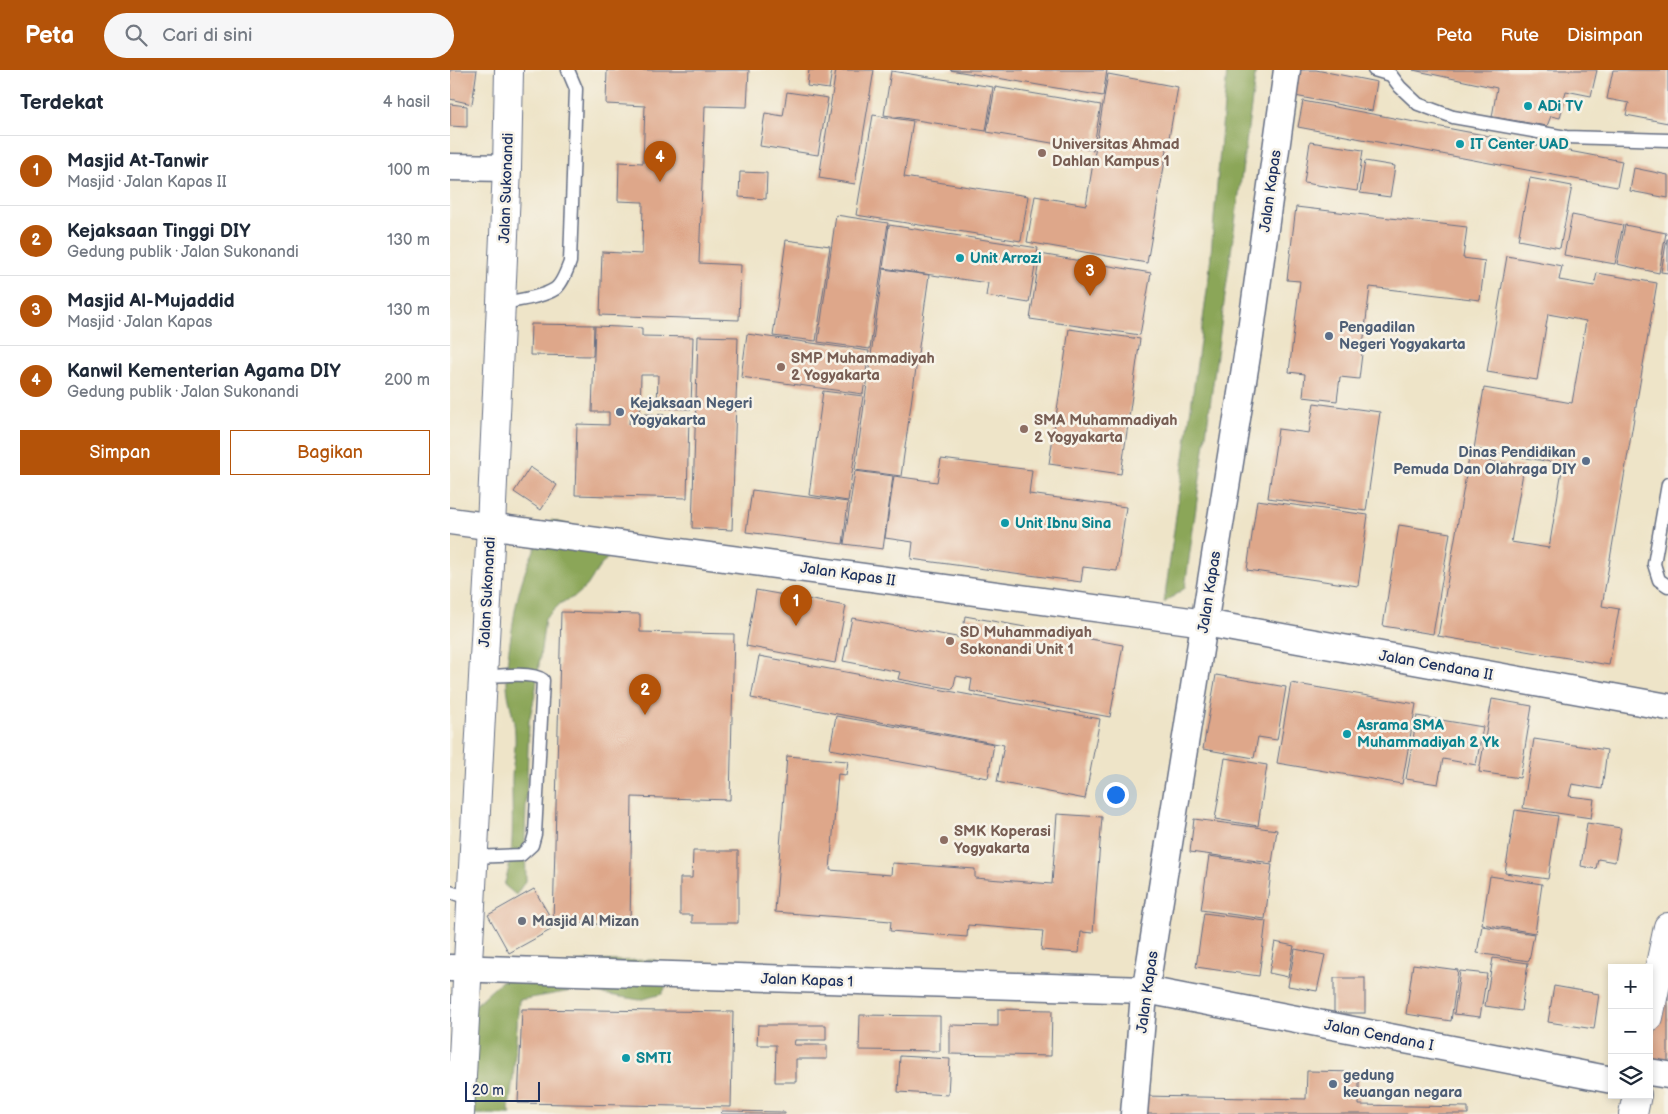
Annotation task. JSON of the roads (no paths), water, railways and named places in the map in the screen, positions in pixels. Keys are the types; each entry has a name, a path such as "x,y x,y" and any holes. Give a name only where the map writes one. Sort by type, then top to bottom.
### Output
{"street":[{"name":"Jalan Sukonandi","path":"460,1114 460,896 473,857 491,526 507,168 509,70"},
{"name":"Jalan Kapas","path":"1134,1114 1146,990 1250,337 1287,70"},
{"path":"450,166 507,168"},
{"name":"Jalan Kapas II","path":"450,521 1205,623"},
{"name":"Jalan Cendana II","path":"1205,623 1668,707"},
{"path":"1651,1009 1668,927"},
{"name":"Jalan Kapas 1","path":"459,969 1146,990"},
{"name":"Jalan Cendana I","path":"1146,990 1608,1079"},
{"path":"1653,1073 1668,1075"},
{"path":"1633,1114 1636,1099"}],"lane":[{"path":"501,303 530,298 555,289 564,276 570,262 576,89 568,70"},
{"path":"1374,70 1391,75 1400,87 1418,104 1453,117 1566,137 1668,140"},
{"path":"1668,484 1654,564 1659,580 1668,586"},
{"path":"473,857 521,855 532,845 535,834 543,680 539,677 529,676 482,677"}],"place":[{"name":"ADi TV","path":"1528,106"},
{"name":"IT Center UAD","path":"1460,144"},
{"name":"Universitas Ahmad Dahlan Kampus 1","path":"1042,153"},
{"name":"Kanwil Kementerian Agama DIY","path":"660,182"},
{"name":"Unit Arrozi","path":"960,258"},
{"name":"Masjid Al-Mujaddid","path":"1090,296"},
{"name":"Pengadilan Negeri Yogyakarta","path":"1329,336"},
{"name":"SMP Muhammadiyah 2 Yogyakarta","path":"781,367"},
{"name":"Kejaksaan Negeri Yogyakarta","path":"620,412"},
{"name":"SMA Muhammadiyah 2 Yogyakarta","path":"1024,429"},
{"name":"Dinas Pendidikan Pemuda Dan Olahraga DIY","path":"1586,461"},
{"name":"Unit Ibnu Sina","path":"1005,523"},
{"name":"Masjid At-Tanwir","path":"796,626"},
{"name":"SD Muhammadiyah Sokonandi Unit 1","path":"950,641"},
{"name":"Kejaksaan Tinggi DIY","path":"645,715"},
{"name":"Asrama SMA Muhammadiyah 2 Yk","path":"1347,734"},
{"name":"SMK Koperasi Yogyakarta","path":"944,840"},
{"name":"Masjid Al Mizan","path":"522,921"},
{"name":"SMTI","path":"626,1058"},
{"name":"gedung keuangan negara","path":"1333,1084"}]}
